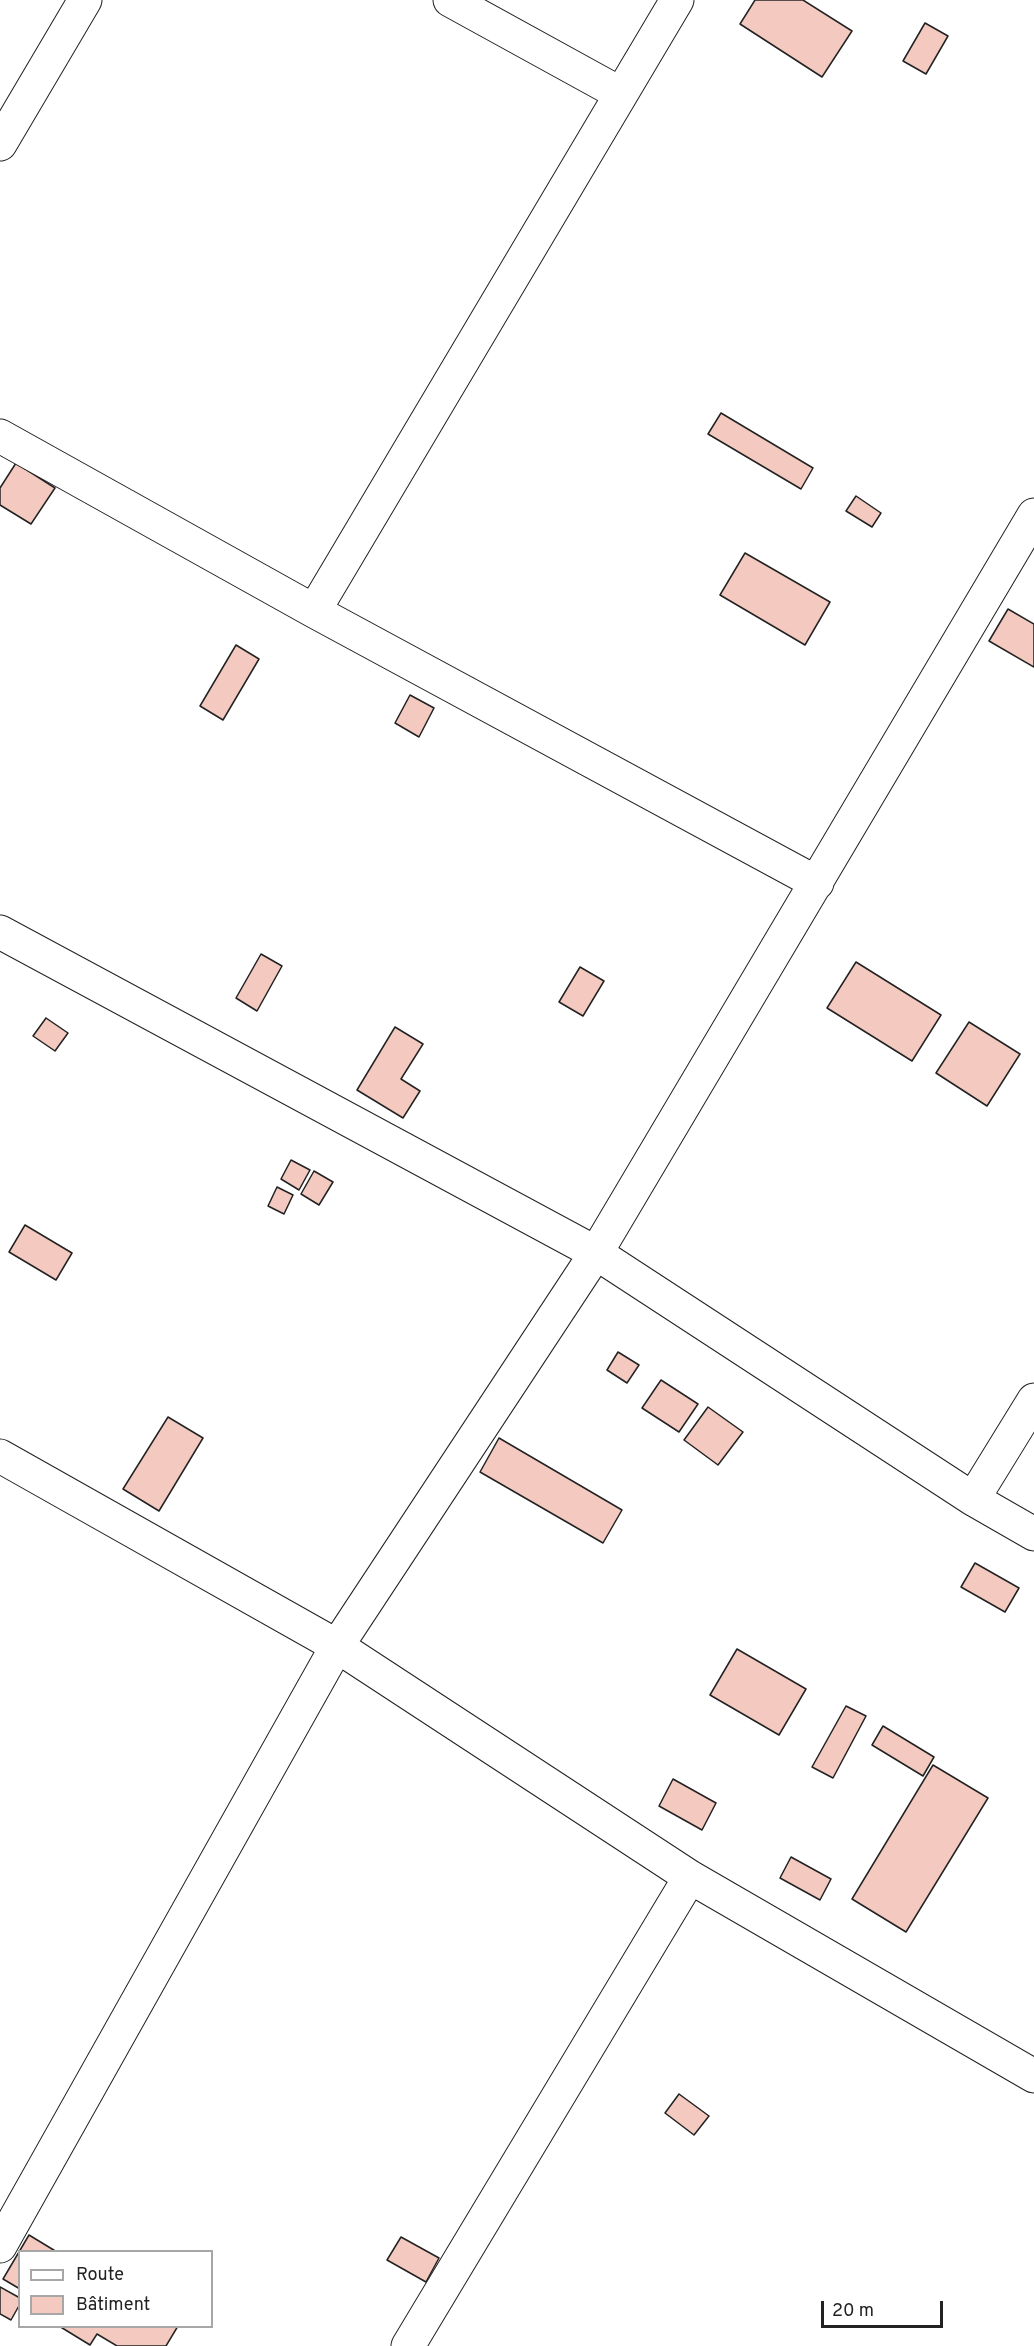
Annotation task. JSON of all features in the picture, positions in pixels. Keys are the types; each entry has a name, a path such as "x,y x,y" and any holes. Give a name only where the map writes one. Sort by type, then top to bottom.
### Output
{"street":[{"path":"0,144 85,0"},
{"path":"450,0 621,94"},
{"path":"314,611 677,0"},
{"path":"0,436 314,611 817,883"},
{"path":"0,2246 337,1646 596,1253 1034,515"},
{"path":"0,932 596,1253 974,1500 1034,1534"},
{"path":"974,1500 1034,1400"},
{"path":"0,1456 337,1646 690,1877 1034,2076"},
{"path":"419,2342 690,1877"}],"building":[{"path":"755,0 803,0 852,31 822,77 740,24"},
{"path":"925,23 948,36 926,74 903,61"},
{"path":"721,413 813,468 801,489 708,434"},
{"path":"16,463 55,488 31,524 0,505 0,488"},
{"path":"856,496 881,513 872,527 846,511"},
{"path":"745,553 830,602 805,645 720,595"},
{"path":"1008,609 1034,624 1034,667 989,641"},
{"path":"236,645 259,659 223,720 200,706"},
{"path":"410,695 434,708 419,737 395,723"},
{"path":"261,954 282,966 257,1011 236,998"},
{"path":"856,962 941,1015 912,1061 827,1008"},
{"path":"580,967 604,981 583,1016 559,1002"},
{"path":"46,1018 68,1033 55,1051 33,1036"},
{"path":"969,1022 1020,1054 987,1106 936,1073"},
{"path":"395,1027 423,1044 401,1079 420,1091 403,1118 357,1090"},
{"path":"291,1160 310,1170 299,1190 281,1179"},
{"path":"314,1171 333,1182 319,1205 301,1194"},
{"path":"277,1187 293,1195 284,1214 268,1206"},
{"path":"25,1225 72,1253 56,1280 9,1252"},
{"path":"618,1352 639,1365 627,1383 607,1370"},
{"path":"661,1380 698,1404 679,1432 642,1408"},
{"path":"708,1407 743,1432 718,1465 684,1440"},
{"path":"168,1417 203,1438 159,1511 123,1489"},
{"path":"499,1438 622,1510 603,1543 480,1472"},
{"path":"975,1563 1019,1588 1005,1612 961,1587"},
{"path":"737,1649 806,1689 779,1735 710,1695"},
{"path":"846,1706 866,1716 833,1778 812,1767"},
{"path":"883,1726 934,1757 923,1776 872,1745"},
{"path":"933,1765 988,1798 906,1932 852,1899"},
{"path":"673,1779 716,1803 702,1830 659,1806"},
{"path":"791,1857 831,1879 820,1900 780,1878"},
{"path":"679,2094 709,2116 694,2135 665,2113"},
{"path":"29,2235 54,2250 20,2250"},
{"path":"401,2237 439,2258 426,2282 387,2260"},
{"path":"18,2254 18,2288 3,2279"},
{"path":"0,2287 18,2297 18,2308 11,2320 0,2314"},
{"path":"62,2328 177,2328 166,2346 117,2346 97,2334 90,2345"}]}
